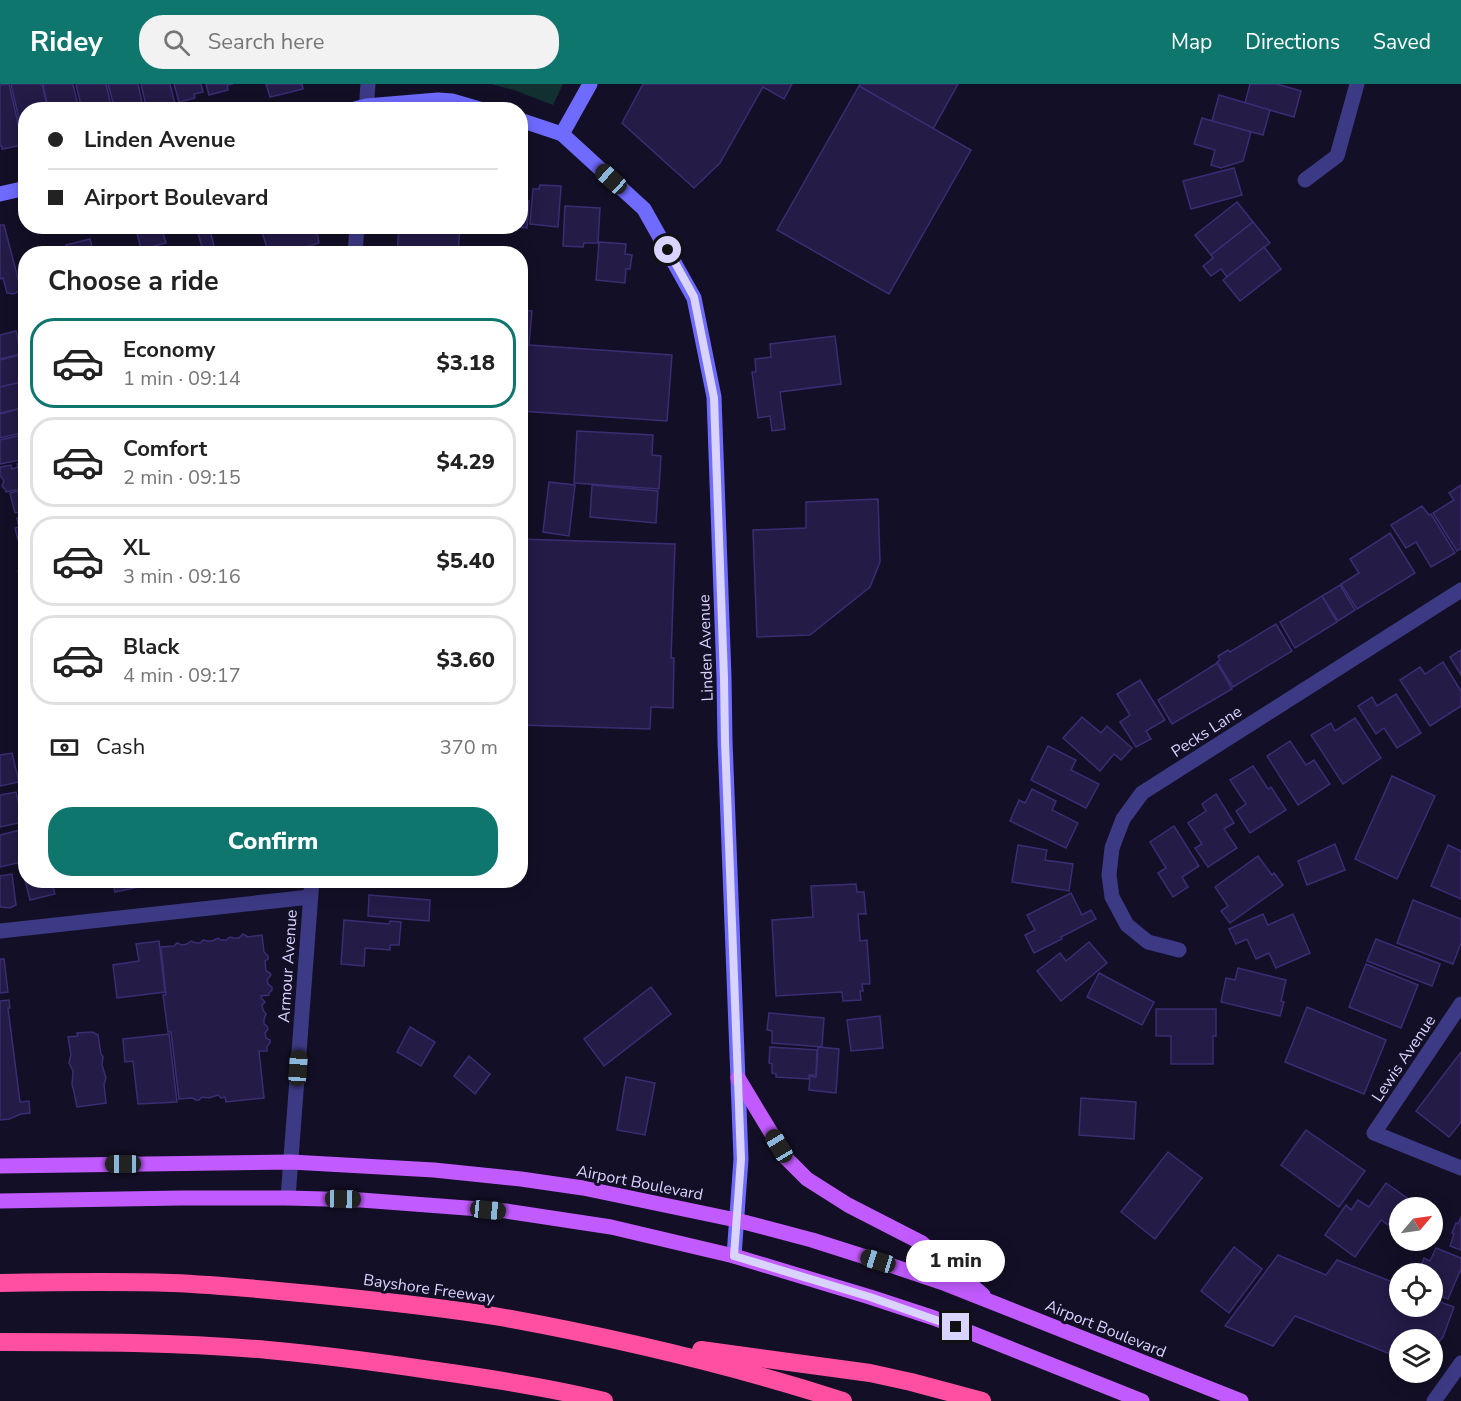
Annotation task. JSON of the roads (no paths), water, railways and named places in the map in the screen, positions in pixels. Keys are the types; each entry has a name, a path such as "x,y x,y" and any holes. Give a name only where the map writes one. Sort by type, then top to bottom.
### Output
{"highway":[{"name":"Bayshore Freeway","path":"0,1284 172,1283 390,1301 498,1317 604,1337 721,1365 843,1401"},
{"path":"604,1337 870,1373 982,1401"},
{"path":"0,1342 168,1344 267,1350 488,1378 604,1401"}],"main road":[{"path":"562,134 590,84"},
{"path":"420,102 438,100 455,102"},
{"name":"Linden Avenue","path":"528,123 562,134 644,208 694,297 714,398 741,1159 734,1256"},
{"path":"0,194 18,190"},
{"path":"738,1078 787,1159 807,1179 849,1205 922,1243 992,1302"},
{"name":"Airport Boulevard","path":"0,1166 291,1162 434,1170 583,1188 736,1220 812,1240 878,1261 946,1284 1241,1401"},
{"path":"0,1202 92,1199 373,1200 506,1211 611,1227 734,1256 870,1297 934,1318 1142,1401"}],"street":[{"path":"366,102 368,84"},
{"path":"1305,180 1337,156 1357,84"},
{"name":"Pecks Lane","path":"1179,950 1148,942 1127,925 1112,897 1109,875 1112,848 1124,819 1142,794 1461,590"},
{"name":"Armour Avenue","path":"288,1198 311,888"},
{"path":"0,931 310,897"},
{"name":"Lewis Avenue","path":"1461,1004 1374,1133 1461,1168"},
{"path":"1434,1401 1461,1363"}]}
